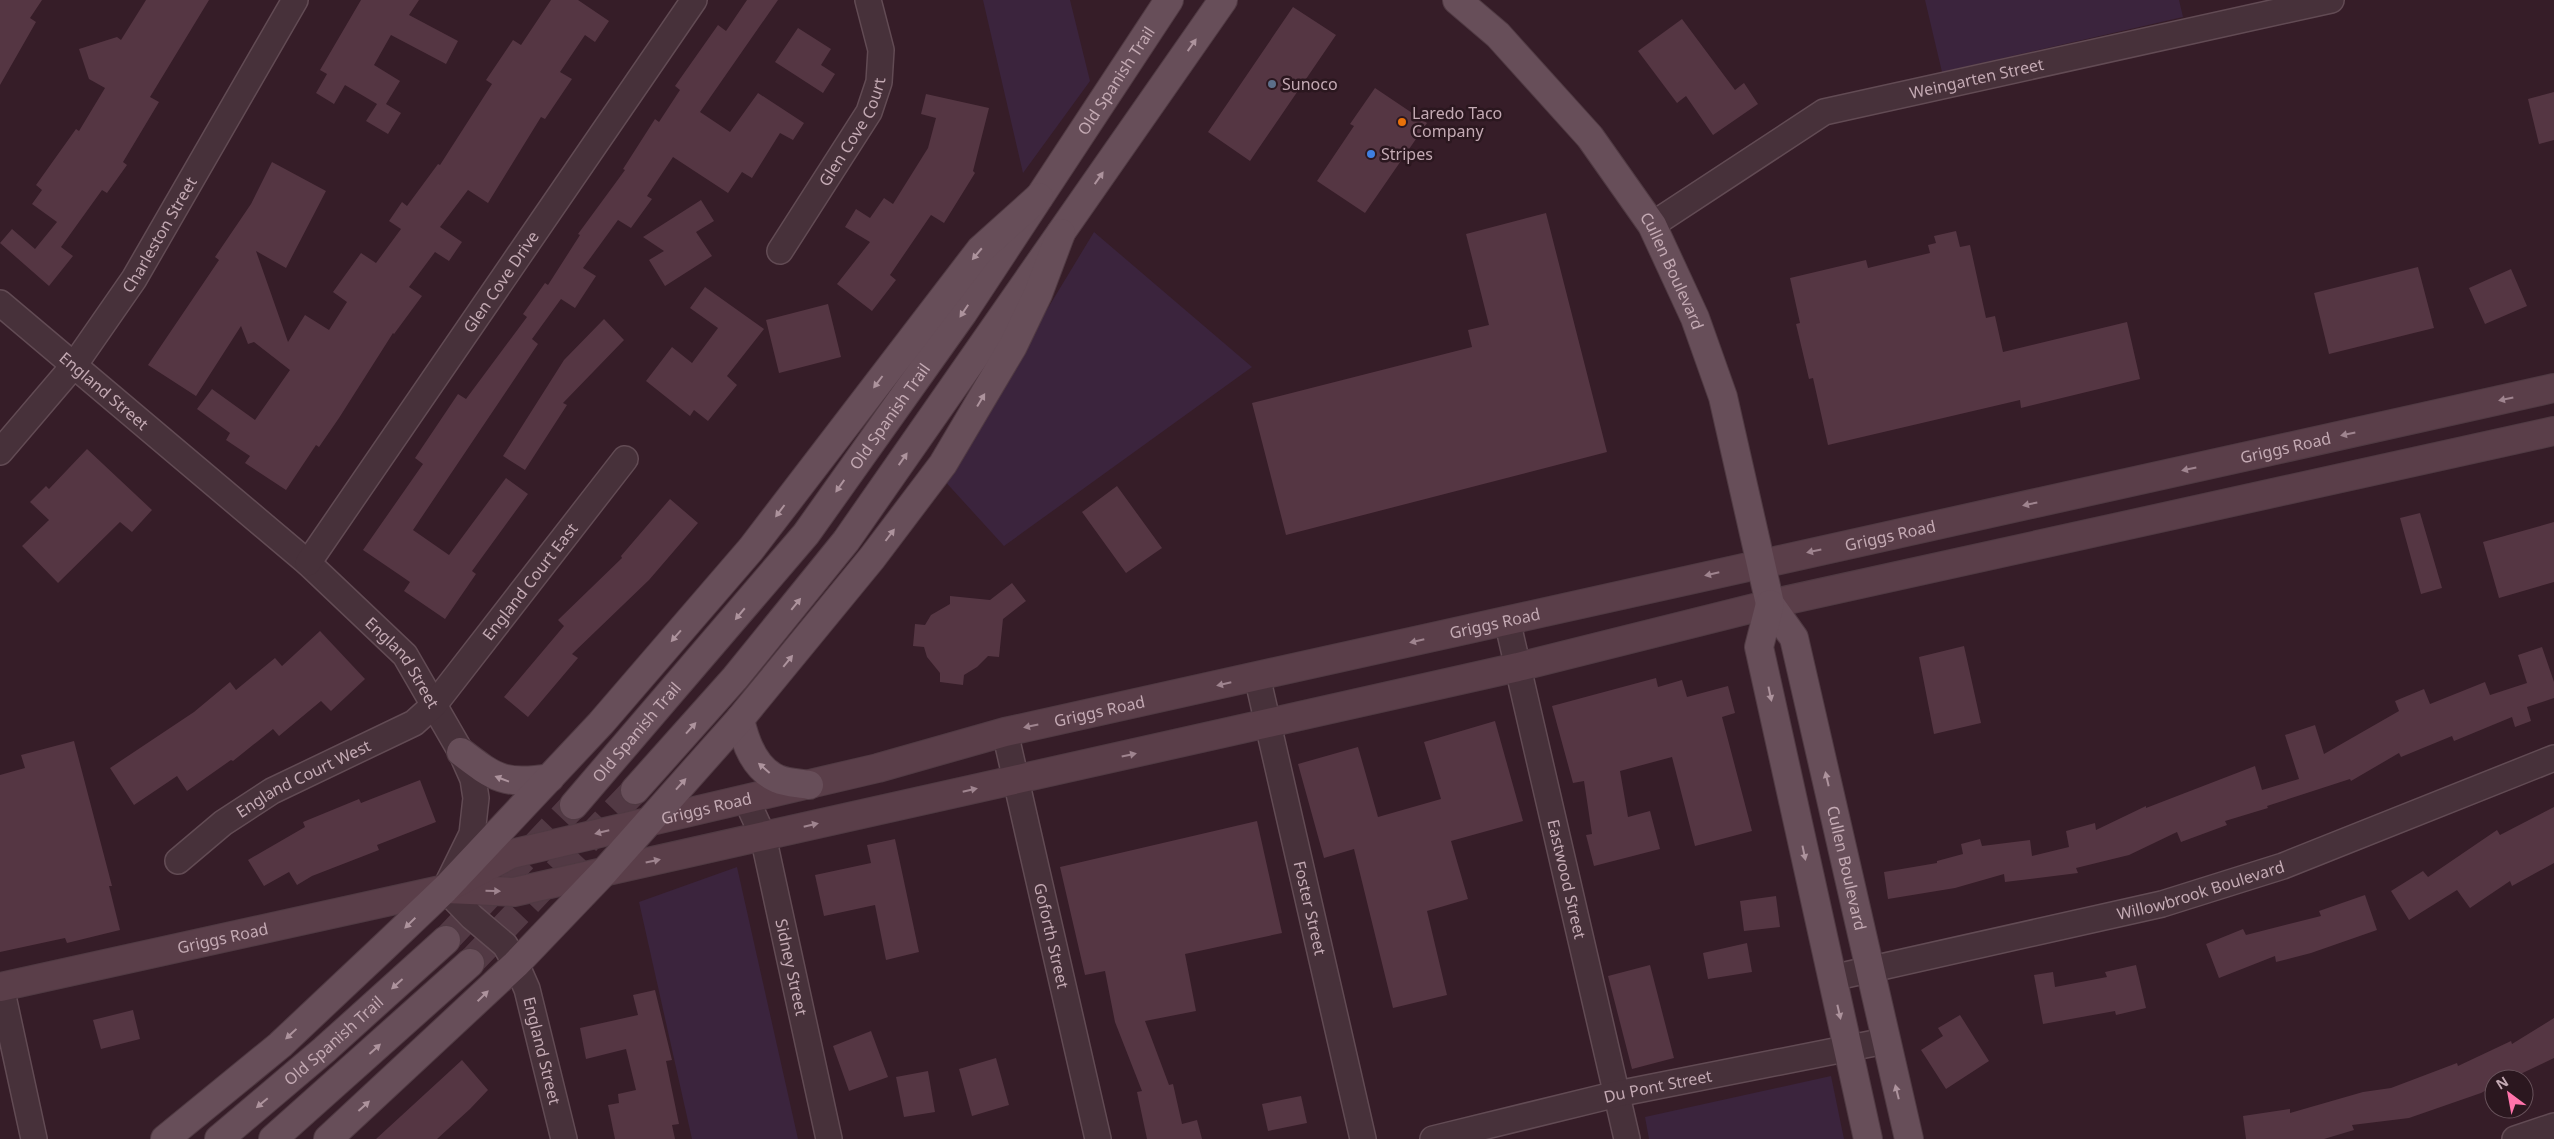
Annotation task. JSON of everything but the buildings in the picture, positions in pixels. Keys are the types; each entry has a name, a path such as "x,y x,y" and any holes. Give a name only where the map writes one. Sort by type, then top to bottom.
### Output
{"main road":[{"name":"Old Spanish Trail","path":"574,805 806,534 963,313 1168,0"},
{"path":"635,790 736,678 846,541 1223,0"},
{"name":"Cullen Boulevard","path":"1457,0 1498,35 1590,137 1652,225 1695,318 1723,397 1770,604 1794,638 1909,1139"},
{"path":"165,1139 280,1045 445,889 601,723 751,549 980,250 1045,187 1083,202"},
{"path":"328,1139 516,964 605,871 740,719 872,558 943,464 1013,346 1038,294 1061,233"},
{"name":"Griggs Road","path":"445,889 511,854 649,820 809,785 1005,732 2554,388"},
{"path":"2391,424 2400,464"},
{"name":"Griggs Road","path":"1,987 445,889 514,892 1518,667 1770,604 2554,431"},
{"path":"2098,489 2106,529"},
{"name":"Cullen Boulevard","path":"1770,604 1759,647 1868,1139"},
{"path":"740,719 745,741 760,766 778,779 809,785"},
{"path":"461,752 487,773 509,782 526,782 550,778"},
{"name":"Old Spanish Trail","path":"219,1139 317,1056 446,940"},
{"name":"Old Spanish Trail","path":"273,1139 470,963"}],"street":[{"name":"Charleston Street","path":"0,452 75,364 134,279 295,0"},
{"name":"Glen Cove Drive","path":"308,563 694,0"},
{"name":"Glen Cove Court","path":"780,251 869,112 879,82 881,50 868,0"},
{"name":"Weingarten Street","path":"1652,225 1824,112 2331,0"},
{"name":"England Street","path":"0,303 75,364 308,563 405,656 461,752 473,779 476,798 472,834 445,889 472,917 505,945 516,964 527,988 564,1139"},
{"name":"England Court East","path":"434,705 625,459"},
{"name":"Eastwood Street","path":"1507,620 1627,1139"},
{"name":"Foster Street","path":"1257,676 1363,1139"},
{"name":"England Court West","path":"178,861 223,823 272,791 414,723 434,705"},
{"name":"Goforth Street","path":"1005,732 1098,1139"},
{"name":"Willowbrook Boulevard","path":"1832,978 2162,904 2283,866 2554,758"},
{"name":"Sidney Street","path":"746,799 763,836 829,1139"},
{"path":"1,987 34,1139"},
{"name":"Du Pont Street","path":"1433,1139 1617,1094 1885,1041"},
{"path":"2515,1139 2554,1126"}],"shaded area":[{"path":"983,0 1070,0 1090,81 1023,173"},
{"path":"1925,0 2179,0 2183,17 1942,72"},
{"path":"1094,232 1252,367 1004,546 942,478 965,445"},
{"path":"737,867 798,1139 692,1139 639,902"},
{"path":"1831,1076 1844,1139 1649,1139 1645,1117"}],"tunnel":[{"path":"470,963 635,790"},
{"path":"446,940 574,805"}],"place":[{"name":"Sunoco","path":"1272,84"},
{"name":"Laredo Taco Company","path":"1402,122"},
{"name":"Stripes","path":"1371,154"}]}
